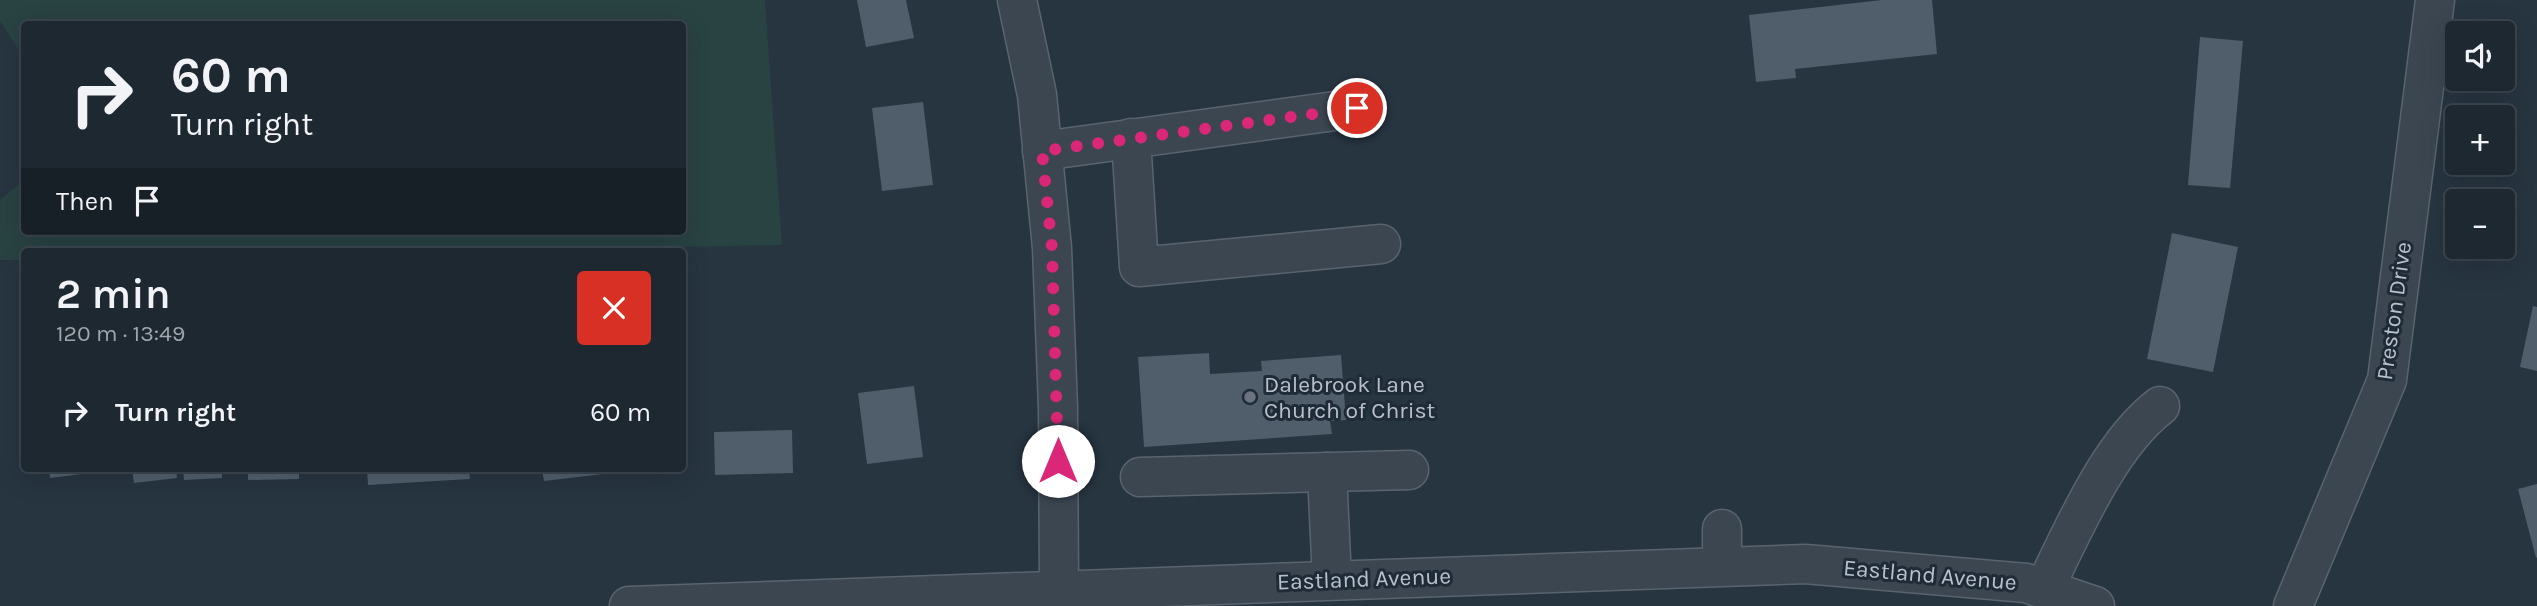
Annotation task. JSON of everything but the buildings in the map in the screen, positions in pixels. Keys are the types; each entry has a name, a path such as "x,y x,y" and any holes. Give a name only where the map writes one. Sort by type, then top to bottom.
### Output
{"street":[{"path":"1017,0 1037,95 1052,262 1059,589"},
{"name":"Preston Drive","path":"2293,606 2387,380 2435,0"},
{"path":"1042,151 1357,108"},
{"path":"1131,138 1139,267 1381,244"},
{"path":"2044,589 2092,492 2144,419 2160,406"},
{"path":"1140,477 1409,470"},
{"path":"1327,472 1332,580"},
{"name":"Eastland Avenue","path":"629,606 1332,580 1722,548 1805,564 2026,583 2095,606"}],"green space":[{"path":"0,0 765,0 782,245 628,248 21,248 21,260 0,260 0,200 21,182 21,235 686,235 686,21 21,21 21,53 0,21"}],"place":[{"name":"Dalebrook Lane Church of Christ","path":"1250,397"}],"route":[{"path":"1058,461 1052,248 1042,151 1357,108"}]}
